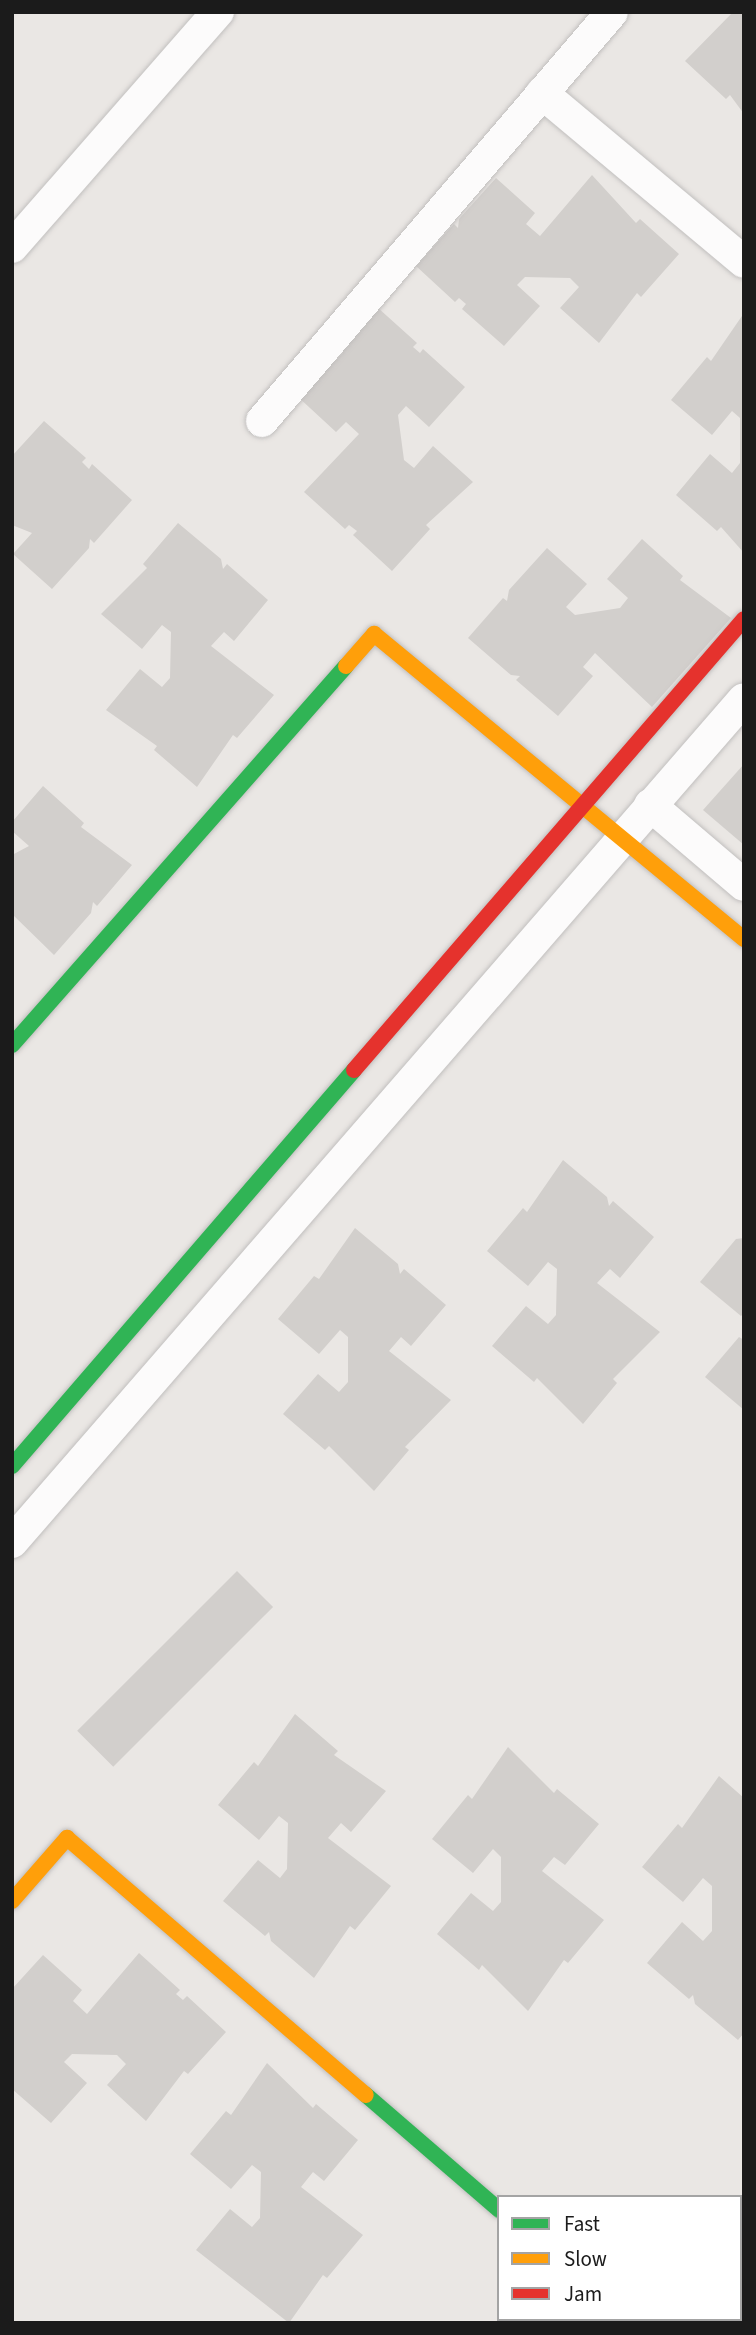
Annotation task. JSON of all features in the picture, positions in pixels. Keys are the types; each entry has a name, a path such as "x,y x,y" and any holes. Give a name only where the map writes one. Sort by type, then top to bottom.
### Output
{"street":[{"path":"12,247 218,12"},
{"path":"262,421 612,12"},
{"path":"542,93 744,262"},
{"path":"12,1466 583,802 744,619"},
{"path":"12,1045 374,634 583,802 744,939"},
{"path":"12,1542 622,836 744,699"},
{"path":"650,805 744,885"},
{"path":"12,1901 67,1838 497,2208"}],"building":[{"path":"733,12 744,12 744,114 730,95 726,99 685,61"},
{"path":"592,175 636,223 640,219 679,254 641,297 637,293 599,343 560,308 579,287 570,278 525,277 517,285 540,306 504,346 462,309 466,304 459,298 455,302 416,266 454,224 458,228 459,219 496,178 535,213 526,224 540,236"},
{"path":"377,307 417,343 413,347 420,353 423,349 465,387 429,427 406,406 398,415 404,460 414,468 433,446 473,482 426,525 430,529 392,571 353,535 357,531 349,525 345,529 304,492 359,434 346,422 336,432 297,396 343,353 339,350"},
{"path":"744,313 744,553 721,527 717,531 676,495 710,454 732,473 740,463 740,418 732,411 712,435 671,400 707,357 711,361"},
{"path":"44,421 86,458 82,462 89,469 92,464 132,500 94,543 90,539 89,548 52,589 13,554 32,533 12,525 12,456"},
{"path":"178,523 221,559 223,569 227,564 268,600 234,641 224,632 211,646 274,695 237,738 233,735 197,787 154,750 157,746 106,710 140,669 162,687 170,678 171,632 162,625 142,649 101,614 147,568 143,564"},
{"path":"642,539 683,576 680,580 731,618 652,707 595,653 583,667 593,676 558,716 516,680 520,676 511,675 468,638 503,598 507,601 509,590 547,548 587,584 566,607 575,615 620,608 628,598 607,579"},
{"path":"744,764 744,845 703,810"},
{"path":"43,786 84,823 81,827 132,865 97,906 93,902 91,913 54,955 12,914 12,855 29,846 12,831 12,822"},
{"path":"563,1160 607,1197 609,1206 613,1201 654,1237 620,1278 610,1269 597,1283 660,1332 613,1379 617,1383 583,1424 537,1378 534,1382 492,1346 526,1306 548,1324 556,1315 557,1269 548,1262 528,1286 487,1251 523,1208 527,1212"},
{"path":"355,1228 398,1264 400,1274 404,1269 446,1305 411,1346 401,1337 389,1351 451,1400 405,1447 409,1450 374,1491 329,1446 325,1450 283,1414 318,1374 339,1392 348,1382 348,1337 340,1330 319,1354 278,1319 314,1276 319,1279"},
{"path":"744,1238 744,1313 741,1316 700,1282 736,1239"},
{"path":"739,1337 744,1340 744,1410 705,1377"},
{"path":"237,1571 273,1607 113,1767 77,1731"},
{"path":"295,1714 338,1751 334,1755 386,1791 351,1832 341,1823 328,1838 391,1886 355,1930 350,1926 314,1978 271,1941 269,1932 265,1936 223,1901 258,1860 280,1878 287,1869 288,1823 279,1816 259,1840 218,1805 254,1762 258,1766"},
{"path":"508,1747 554,1793 557,1789 599,1824 565,1865 554,1857 542,1871 604,1920 568,1963 564,1960 528,2011 482,1965 479,1970 437,1934 471,1893 493,1911 501,1902 501,1857 493,1849 473,1873 432,1839 468,1795 472,1799"},
{"path":"719,1776 744,1798 744,2033 738,2040 695,2004 693,1995 689,1999 647,1963 682,1922 703,1941 712,1931 712,1886 703,1878 683,1902 642,1867 678,1824 682,1828"},
{"path":"139,1953 180,1990 176,1994 183,2000 187,1996 226,2032 188,2074 184,2071 146,2121 107,2085 126,2064 117,2055 72,2054 64,2062 87,2083 51,2123 12,2089 12,1989 43,1955 82,1990 73,2001 87,2014"},
{"path":"267,2063 313,2108 316,2104 358,2140 324,2181 313,2172 301,2187 363,2235 327,2278 323,2275 289,2323 196,2250 230,2209 252,2227 260,2218 261,2172 252,2165 231,2189 190,2154 226,2111 231,2115"}],"traffic: fast":[{"path":"12,1045 346,666"},
{"path":"12,1466 354,1070"},
{"path":"366,2095 497,2208"}],"traffic: slow":[{"path":"346,666 374,634 744,939"},
{"path":"12,1901 67,1838 366,2095"}],"traffic: jam":[{"path":"354,1070 744,619"}]}
